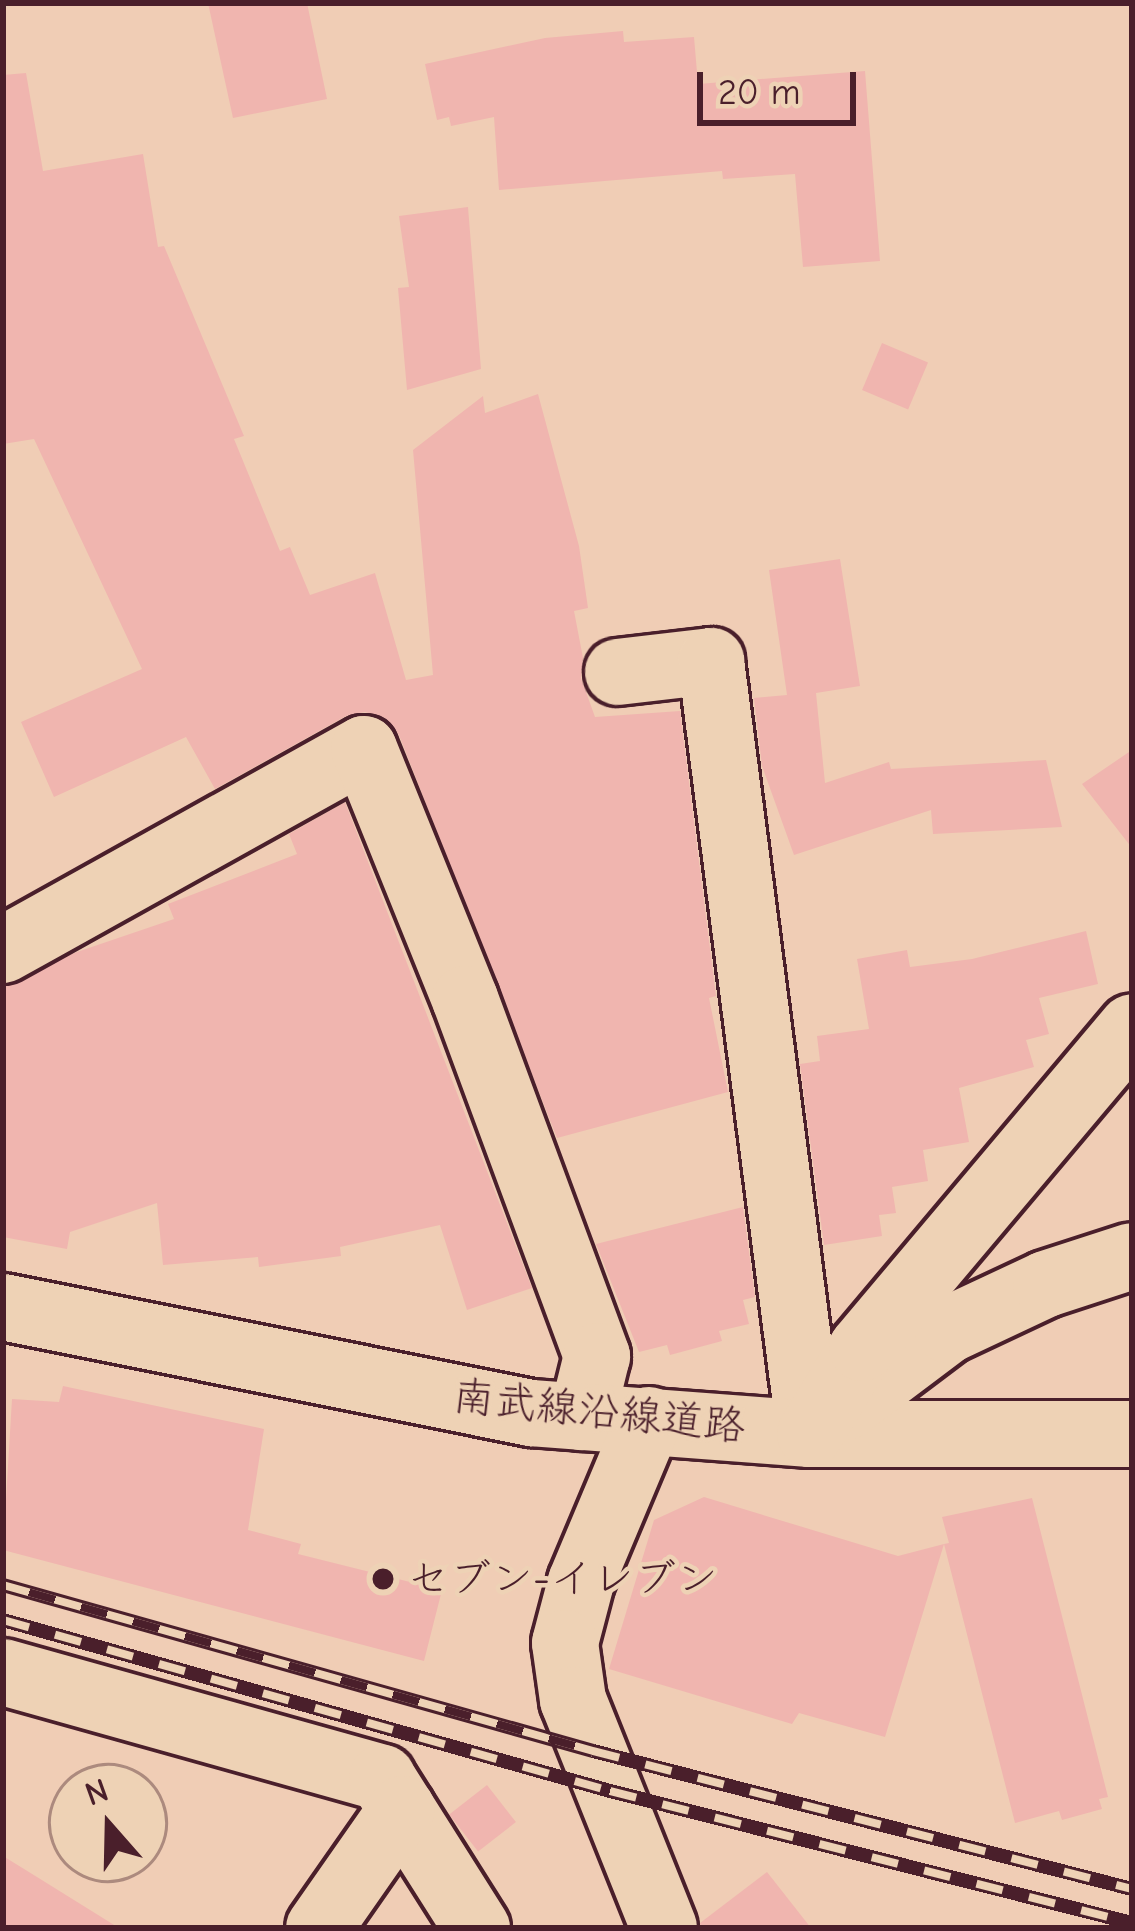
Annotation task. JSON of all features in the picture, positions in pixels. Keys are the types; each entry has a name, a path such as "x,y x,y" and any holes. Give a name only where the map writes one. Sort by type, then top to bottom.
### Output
{"street":[{"path":"618,672 711,661 810,1434"},
{"path":"3,950 364,748 465,999 598,1356 582,1417"},
{"path":"810,1434 862,1348 1132,1027"},
{"path":"810,1434 948,1330 1046,1284 1132,1256"},
{"name":"南武線沿線道路","path":"3,1307 531,1413 810,1434 1132,1433"},
{"path":"650,1420 581,1582 565,1643 573,1700 664,1928"},
{"path":"3,1672 382,1778 477,1928"},
{"path":"319,1928 402,1809"}],"building":[{"path":"208,3 307,3 327,99 233,118"},
{"path":"623,31 624,42 694,37 698,84 865,71 880,261 803,267 795,174 723,179 722,171 499,190 494,117 451,126 449,117 437,120 425,64 545,38"},
{"path":"26,73 43,171 143,154 158,247 164,246 244,436 234,439 280,551 290,547 310,595 375,573 406,680 433,675 413,450 483,396 485,413 538,394 579,546 588,608 574,611 583,658 581,678 595,717 680,711 716,996 709,998 728,1092 557,1138 399,735 385,718 365,712 346,716 215,789 186,737 54,797 21,722 142,669 34,439 3,444 3,75"},
{"path":"468,207 481,369 407,390 398,288 409,287 399,216"},
{"path":"882,343 928,363 908,409 862,390"},
{"path":"840,559 860,686 816,693 825,783 889,762 891,769 1046,760 1062,827 933,834 931,810 794,855 762,766 754,698 787,695 769,570"},
{"path":"1132,750 1132,848 1082,784"},
{"path":"345,802 532,1288 467,1310 440,1225 340,1247 341,1256 259,1267 258,1257 163,1265 157,1203 70,1232 67,1249 3,1237 3,987 74,953 174,919 168,904 297,854 289,834"},
{"path":"1086,931 1098,984 1039,998 1049,1034 1026,1040 1034,1067 959,1088 969,1142 923,1150 928,1181 892,1187 896,1213 879,1215 882,1236 824,1245 800,1064 820,1061 817,1036 869,1029 857,959 907,950 910,967 972,959"},
{"path":"743,1207 755,1297 743,1300 749,1324 719,1331 722,1341 670,1355 667,1345 639,1352 596,1244"},
{"path":"63,1386 264,1429 248,1530 301,1544 298,1554 442,1590 424,1661 3,1550 12,1399 59,1402"},
{"path":"704,1497 898,1556 944,1544 885,1737 799,1713 792,1724 609,1669 654,1520"},
{"path":"1032,1498 1108,1797 1099,1799 1102,1809 1062,1820 1059,1811 1015,1823 944,1544 949,1543 942,1517"},
{"path":"487,1785 516,1822 478,1852 449,1815"},
{"path":"3,1856 37,1877 119,1928 3,1928"},
{"path":"767,1872 811,1928 701,1928 700,1923"}],"railway":[{"path":"3,1585 593,1751 1132,1889"},
{"path":"3,1620 610,1791 1132,1923"}],"place":[{"name":"セブン-イレブン","path":"383,1579"}]}
